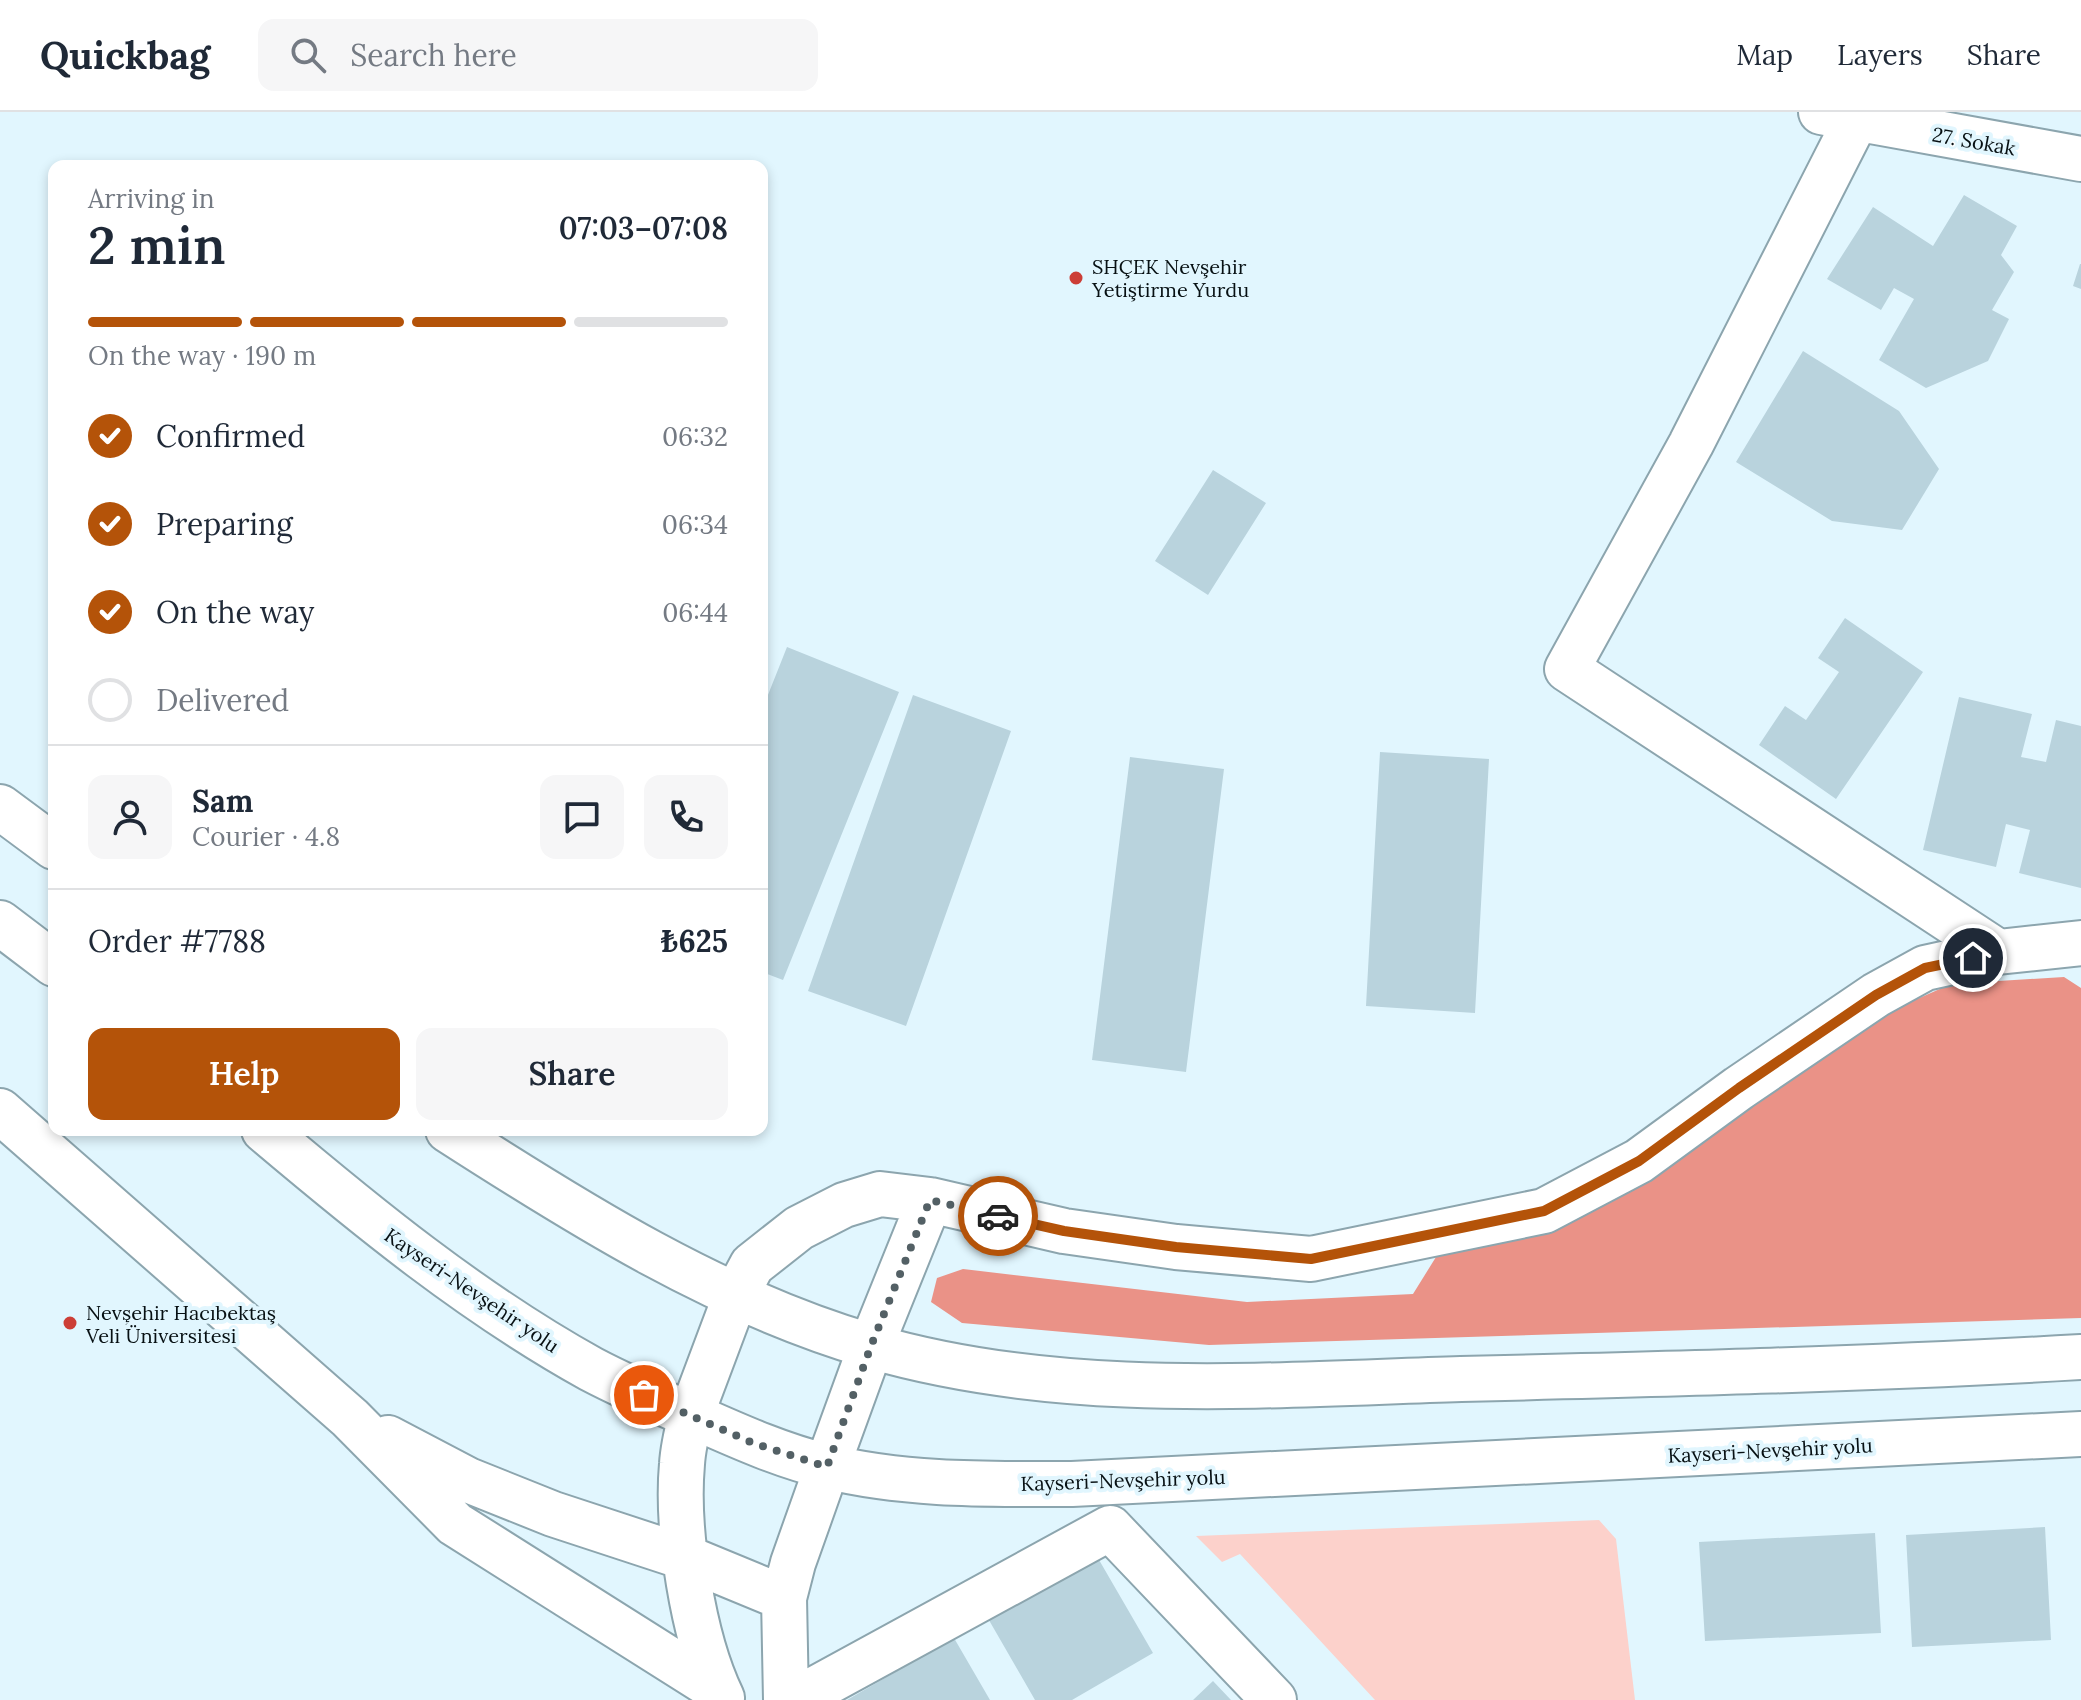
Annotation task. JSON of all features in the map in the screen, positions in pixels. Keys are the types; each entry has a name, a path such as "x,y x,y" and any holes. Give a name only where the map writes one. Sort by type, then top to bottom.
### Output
{"main road":[{"name":"27. Sokak","path":"1846,114 2081,159"},
{"path":"1846,114 1691,444 1567,669 1998,952"},
{"path":"0,807 48,843"},
{"path":"0,923 48,959"},
{"path":"721,1695 700,1632 687,1558 680,1496 684,1442 691,1415 736,1295 752,1265 799,1228 844,1205 880,1194 930,1200 1064,1231 1176,1247 1311,1259 1544,1211 1639,1161 1739,1088 1876,995 1925,968 1998,952 2081,943"},
{"path":"0,1111 350,1418 455,1524 721,1695"},
{"name":"Kayseri-Nevşehir yolu","path":"271,1136 369,1218 473,1296 592,1369 786,1455 827,1467 936,1483 1072,1484 2081,1434"},
{"path":"457,1136 527,1181 631,1241 736,1295 782,1315 871,1346 984,1372 1054,1381 1188,1387 1918,1367 2081,1357"},
{"path":"786,1700 784,1598 793,1563 871,1346 930,1200"},
{"path":"350,1418 468,1480 553,1514 687,1558 784,1598"},
{"path":"795,1700 1110,1528 1274,1700"}],"shaded area":[{"path":"2064,977 2081,988 2081,1318 1209,1345 962,1323 931,1302 937,1278 963,1269 1247,1302 1413,1294 1436,1257 1538,1232 1641,1183 1888,1012 1951,984"},
{"path":"1599,1520 1616,1539 1635,1700 1375,1700 1240,1554 1222,1562 1196,1536"}],"building":[{"path":"1964,195 2017,226 2001,255 2014,272 1992,310 2009,319 1988,361 1926,388 1879,360 1914,299 1894,288 1881,310 1827,279 1873,207 1933,246"},
{"path":"2081,264 2081,289 2073,286"},
{"path":"1803,351 1899,411 1939,469 1902,530 1832,521 1736,462"},
{"path":"1213,470 1266,503 1208,595 1155,561"},
{"path":"1845,618 1923,672 1836,799 1759,745 1785,706 1806,720 1839,672 1818,658"},
{"path":"787,647 899,692 783,980 768,974 768,695"},
{"path":"913,695 1011,731 906,1026 808,991"},
{"path":"1959,697 2032,714 2021,757 2046,762 2056,720 2081,726 2081,888 2019,873 2030,830 2006,824 1996,867 1923,850"},
{"path":"1380,752 1489,759 1475,1013 1366,1006"},
{"path":"1130,757 1224,769 1186,1072 1092,1060"},
{"path":"2045,1527 2051,1640 1912,1647 1906,1535"},
{"path":"1875,1533 1881,1633 1705,1641 1699,1542"},
{"path":"1095,1553 1153,1653 1072,1700 1035,1700 986,1615"},
{"path":"954,1638 990,1700 847,1700"},
{"path":"1213,1681 1231,1700 1193,1700"}],"way so far":[{"path":"644,1395 753,1443 827,1467 871,1346 930,1200 998,1216"}],"place":[{"name":"SHÇEK Nevşehir Yetiştirme Yurdu","path":"1076,278"},
{"name":"Nevşehir Hacıbektaş Veli Üniversitesi","path":"70,1323"}],"route":[{"path":"998,1216 1064,1231 1176,1247 1311,1259 1544,1211 1639,1161 1739,1088 1876,995 1925,968 1973,958"}]}
